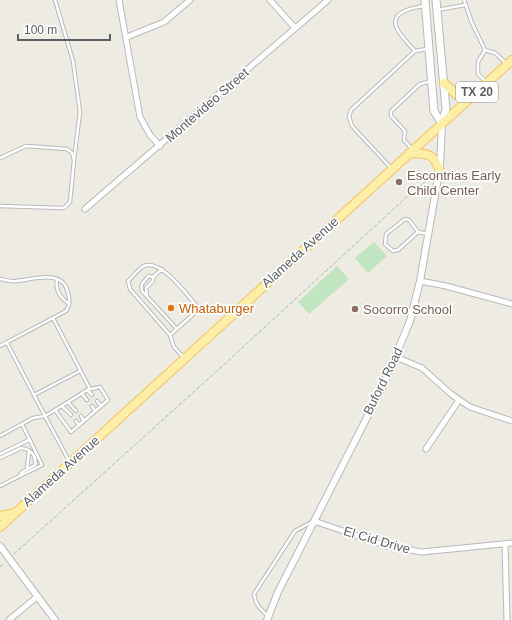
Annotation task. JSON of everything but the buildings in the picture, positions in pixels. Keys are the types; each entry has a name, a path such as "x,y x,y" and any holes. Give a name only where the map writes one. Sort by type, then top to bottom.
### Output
{"main road":[{"path":"436,0 446,109 442,124"},
{"path":"426,3 434,111 442,124"},
{"name":"Alameda Avenue","path":"0,527 510,62"},
{"path":"444,83 457,95 478,91"},
{"path":"411,151 431,155 436,159 439,173"},
{"path":"0,516 15,513"}],"street":[{"path":"119,0 127,37 140,117 150,135 160,146"},
{"path":"127,37 164,22 190,0"},
{"path":"270,0 295,28"},
{"name":"Montevideo Street","path":"85,209 328,0"},
{"name":"Buford Road","path":"268,618 278,592 396,357 410,321 420,281 439,173 442,124"},
{"path":"420,281 446,286 512,304"},
{"path":"396,357 422,368 459,400 470,407 512,420"},
{"path":"426,449 459,400"},
{"name":"El Cid Drive","path":"314,521 387,546 422,552 512,543"},
{"path":"505,544 507,620"},
{"path":"0,546 55,620"},
{"path":"9,620 38,596"}],"lane":[{"path":"0,206 64,208 70,202 80,112 73,61 55,0"},
{"path":"464,0 472,23 485,50 495,53 510,62"},
{"path":"415,51 396,27 395,22 398,16 411,8 426,3"},
{"path":"437,10 466,5"},
{"path":"392,169 352,126 350,117 351,110 415,51 430,49"},
{"path":"485,50 478,62 478,74 487,83"},
{"path":"411,151 404,140 405,131 391,116 391,111 420,84 432,81"},
{"path":"0,158 26,146 67,149 72,153 74,160"},
{"path":"418,232 398,250 393,251 385,244 386,234 405,220 409,220 418,232 428,234"},
{"path":"170,335 197,311 196,305 162,269 151,265 143,267 128,281 130,289 170,335 174,347 184,359"},
{"path":"148,297 146,288 153,281 153,277 162,269"},
{"path":"153,277 149,276 142,283 141,287 177,329"},
{"path":"0,279 15,281 40,277 57,279 63,282 67,288 69,304 66,311 0,346"},
{"path":"57,279 56,287 61,298 69,304"},
{"path":"53,318 92,396"},
{"path":"7,343 70,463"},
{"path":"34,395 80,371"},
{"path":"0,436 33,418 45,416 88,389 100,387 108,400 71,432 56,410"},
{"path":"82,394 87,400"},
{"path":"98,401 101,406"},
{"path":"68,402 76,411"},
{"path":"62,406 71,415"},
{"path":"92,406 96,411"},
{"path":"81,416 84,420"},
{"path":"76,421 79,425"},
{"path":"0,486 42,465 22,424"},
{"path":"0,454 29,440"},
{"path":"0,458 21,448 29,451 35,457 35,465 27,469 20,476"},
{"path":"27,469 29,451"},
{"path":"268,618 259,608 254,594 295,531 314,521"}],"path":[{"path":"0,567 8,557 410,194 428,178 439,173"}],"green space":[{"path":"374,242 387,256 368,273 355,258"},
{"path":"337,266 349,279 309,314 298,302"}],"place":[{"name":"Escontrias Early Child Center","path":"399,182"},
{"name":"Whataburger","path":"171,308"},
{"name":"Socorro School","path":"355,309"}]}
